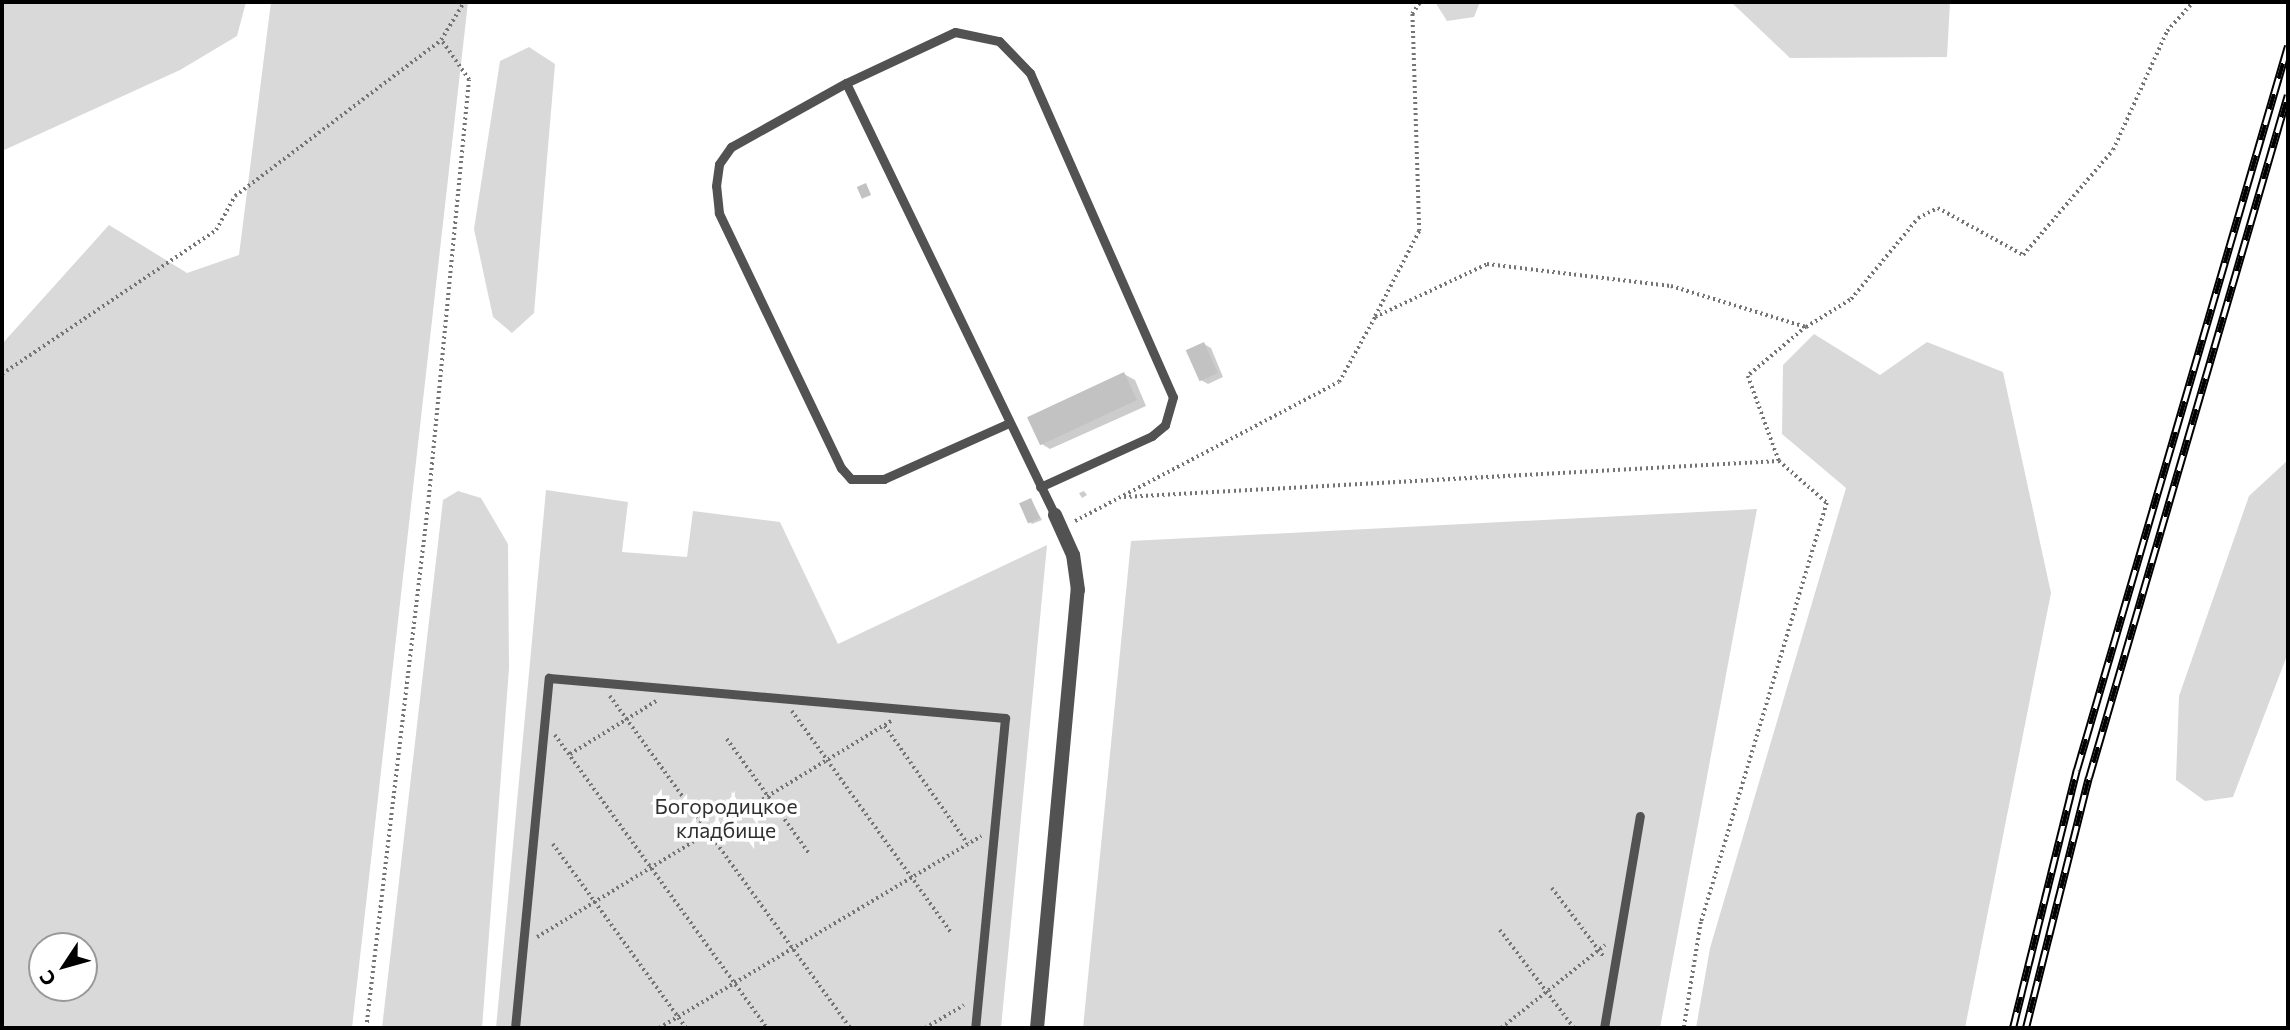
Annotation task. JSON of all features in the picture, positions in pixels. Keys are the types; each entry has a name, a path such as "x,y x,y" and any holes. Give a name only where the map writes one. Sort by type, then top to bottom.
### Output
{"street":[{"path":"1037,1028 1078,590 1073,555 1058,522"}],"lane":[{"path":"1009,423 884,479 850,479 841,468 719,213 716,186 719,164 732,147 755,130 846,83 955,32 999,41 1030,73 1173,397 1166,425 1152,436 1040,487"},
{"path":"846,83 1058,522"},
{"path":"515,1028 549,678 1005,718 975,1028"},
{"path":"1604,1028 1640,816"}],"path":[{"path":"2,374 216,230 235,196 442,40 464,2"},
{"path":"1058,522 1120,497 1339,382 1419,231 1412,14 1420,2"},
{"path":"1685,1028 1701,922 1827,503 1779,461 1748,376 1806,327 1851,299 1917,218 1938,208 2023,256 2113,150 2167,31 2193,2"},
{"path":"366,1028 428,503 469,80 442,40"},
{"path":"1375,317 1487,264 1671,285 1806,327"},
{"path":"1120,497 1779,461"},
{"path":"601,683 850,1028"},
{"path":"569,754 676,689"},
{"path":"786,703 952,934"},
{"path":"523,946 909,709"},
{"path":"545,720 767,1028"},
{"path":"885,725 968,844"},
{"path":"727,739 809,853"},
{"path":"659,1028 994,828"},
{"path":"553,844 686,1028"},
{"path":"1552,888 1614,969"},
{"path":"1500,930 1574,1028"},
{"path":"1501,1028 1620,932"},
{"path":"925,1028 978,996"}],"green space":[{"path":"2,2 246,2 237,36 180,70 2,151"},
{"path":"271,2 468,2 352,1028 2,1028 2,344 109,225 187,273 239,255"},
{"path":"1435,2 1480,2 1474,17 1447,21"},
{"path":"1731,2 1950,2 1947,57 1790,58"},
{"path":"529,47 555,64 534,313 512,333 493,317 474,229 500,61"},
{"path":"1814,334 1880,375 1927,342 2003,372 2051,593 1965,1028 1696,1028 1710,948 1846,488 1782,434 1783,365"},
{"path":"2288,460 2288,653 2233,797 2205,801 2176,780 2179,696 2249,496"},
{"name":"Богородицкое кладбище","path":"546,490 628,502 622,552 687,557 693,511 780,522 838,644 1047,545 1001,1028 496,1028"},
{"path":"458,491 481,498 508,544 509,668 482,1028 382,1028 443,500"},
{"path":"1757,509 1660,1028 1083,1028 1131,541"}],"building":[{"path":"866,183 871,195 862,199 857,187"},
{"path":"1204,342 1218,373 1200,381 1186,350"},
{"path":"1124,372 1137,400 1040,445 1027,417"},
{"path":"1031,498 1040,518 1028,523 1019,503"}],"railway":[{"path":"2013,1028 2077,770 2288,46"},
{"path":"2026,1028 2089,778 2288,95"}]}
